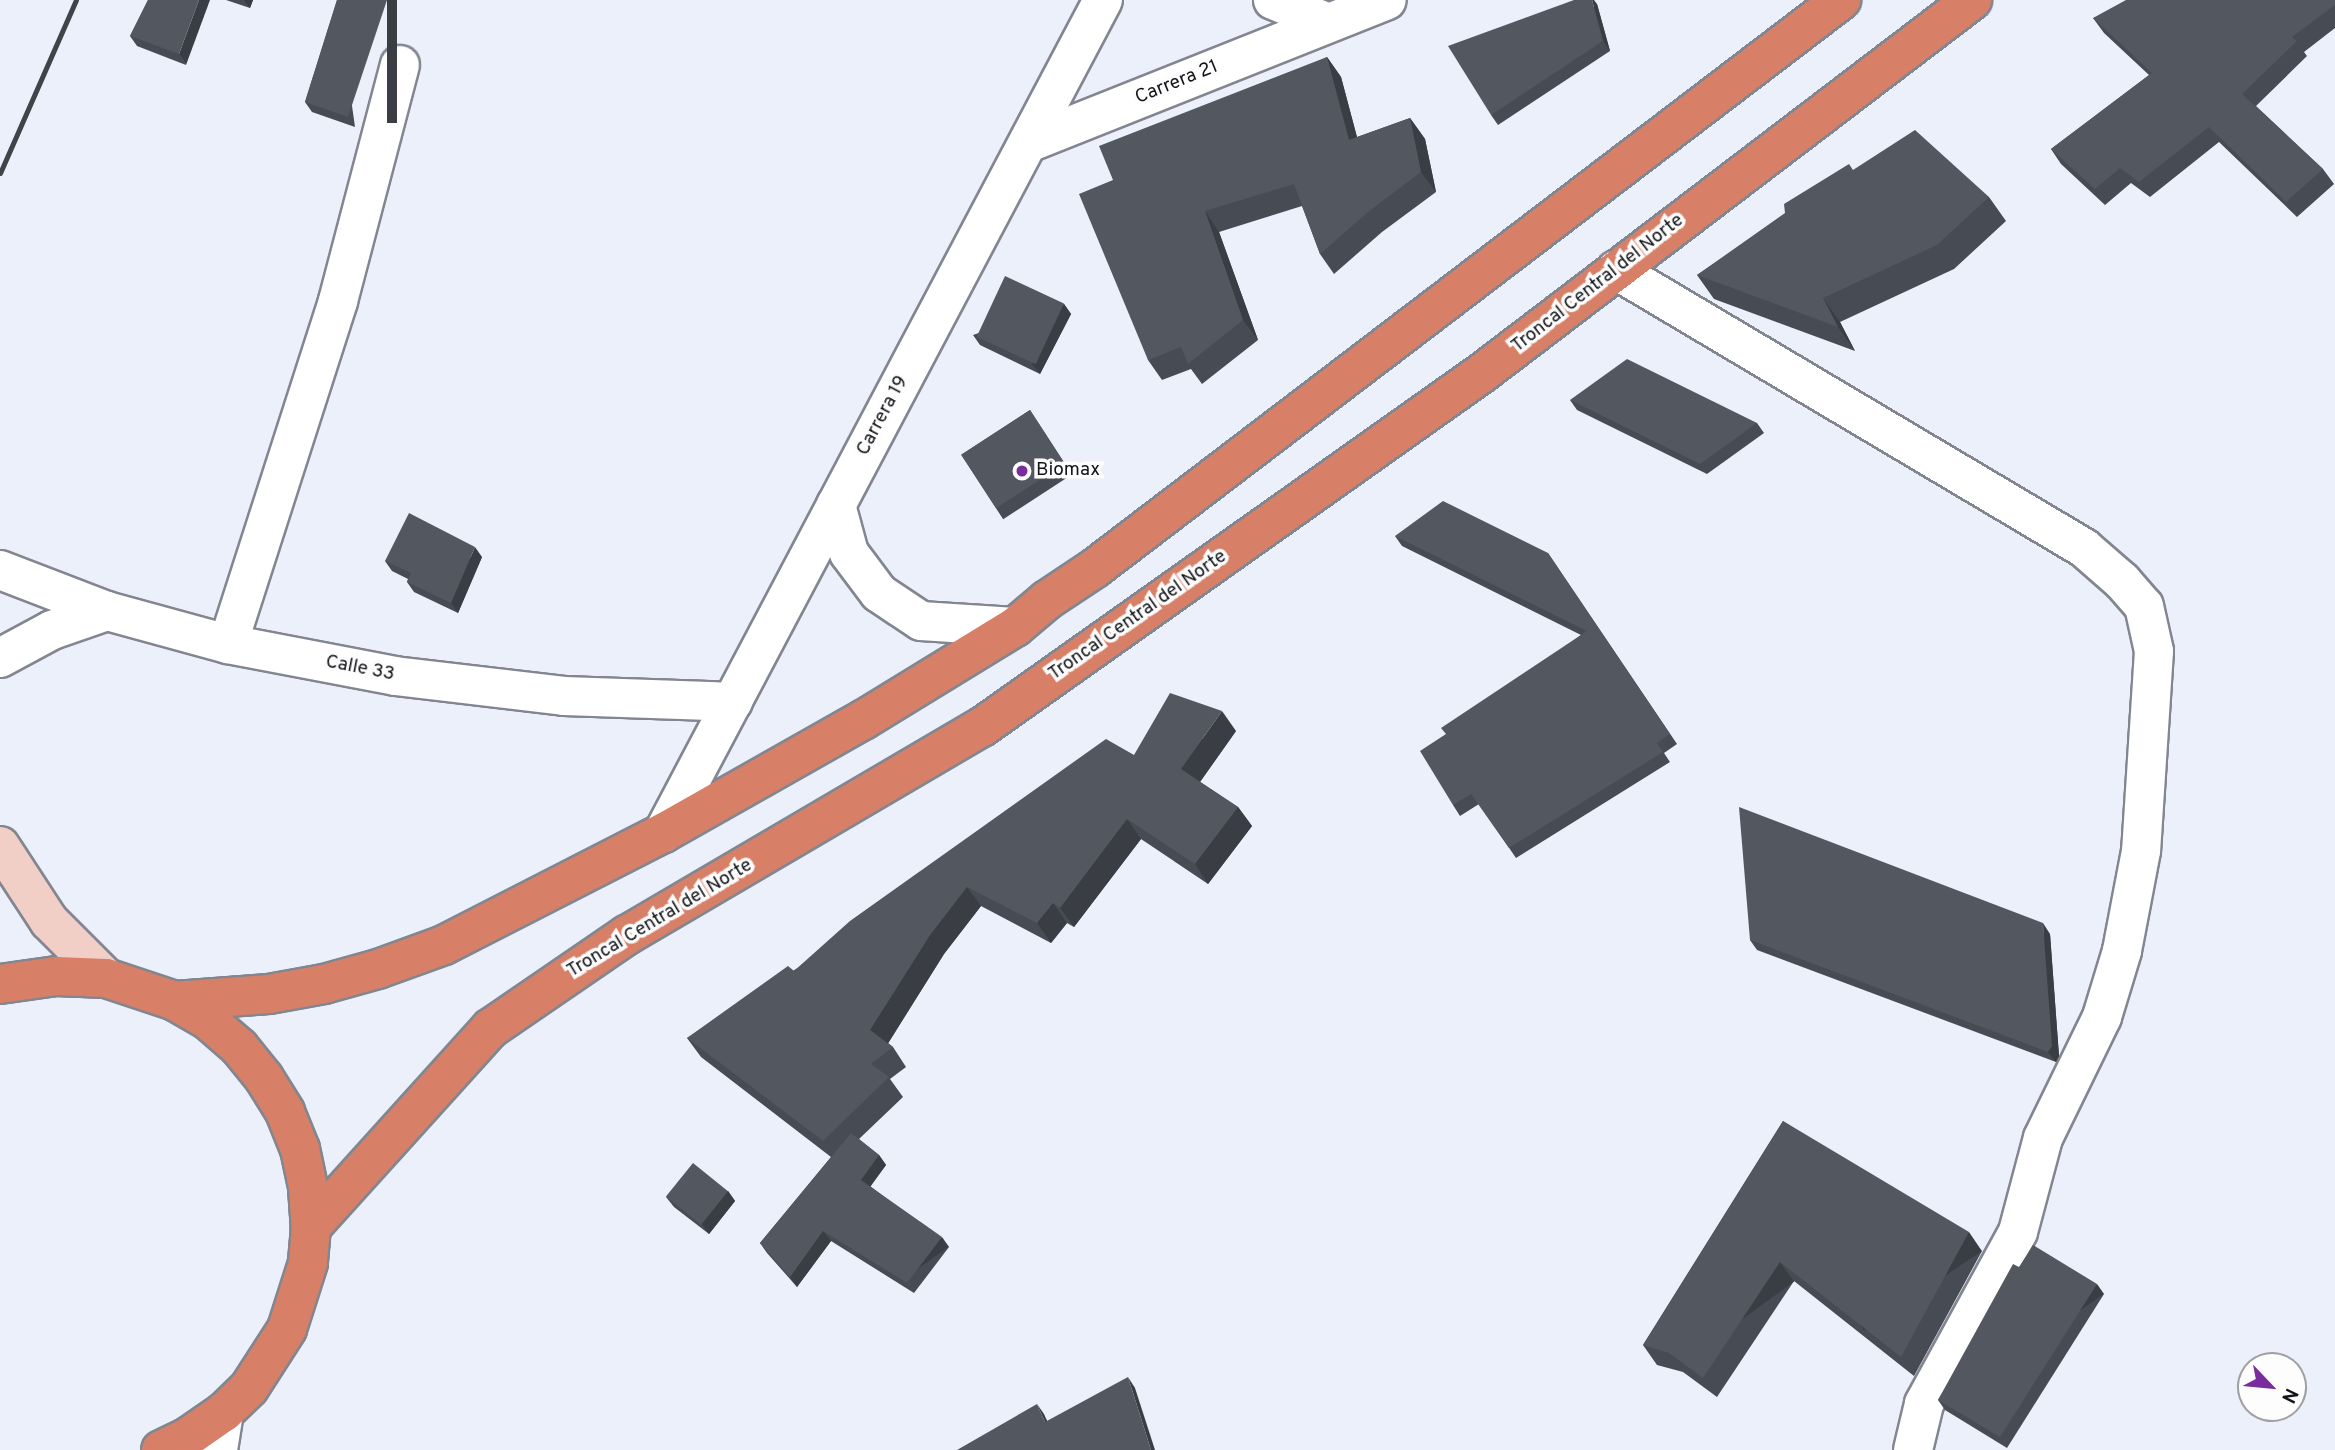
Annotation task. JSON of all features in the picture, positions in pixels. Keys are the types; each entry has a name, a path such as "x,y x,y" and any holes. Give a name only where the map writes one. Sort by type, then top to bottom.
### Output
{"highway":[{"path":"176,1001 269,994 324,984 444,945 663,833 863,720 1015,627 1047,600 1095,568 1840,0"},
{"name":"Troncal Central del Norte","path":"311,1227 491,1028 627,935 982,727 1482,373 1972,0"},
{"path":"0,984 56,976 106,978 176,1001 209,1021 239,1047 264,1078 285,1112 303,1162 311,1227 308,1263 287,1329 249,1388 224,1412 188,1437 161,1450"}],"main road":[{"path":"0,846 49,921 106,978"}],"street":[{"name":"Carrera 19","path":"663,833 1103,0"},
{"path":"1273,0 1326,22"},
{"name":"Carrera 21","path":"1028,143 1326,22 1387,0"},
{"path":"228,643 338,301 400,65"},
{"path":"1616,270 2084,548 2122,582 2144,607 2154,651 2143,825 2141,852 2122,951 2102,1017 2043,1138 2018,1232 1924,1404 1913,1450"},
{"path":"836,505 849,553 879,593 921,621 1015,627"},
{"name":"Calle 33","path":"0,570 107,611 228,643 394,676 551,694 733,702"},
{"path":"0,658 52,630 107,611"},
{"path":"218,1450 224,1412"}],"building":[{"path":"148,0 199,0 179,54 130,36"},
{"path":"337,0 387,0 348,117 305,102"},
{"path":"1574,0 1592,0 1603,41 1491,115 1448,46"},
{"path":"2126,0 2335,0 2335,5 2292,37 2297,41 2242,94 2323,169 2286,202 2209,127 2139,182 2120,168 2095,189 2051,149 2152,73 2093,18"},
{"path":"1327,57 1349,140 1410,118 1421,172 1368,212 1320,254 1294,184 1205,211 1243,320 1188,364 1181,347 1148,360 1079,194 1113,180 1099,146"},
{"path":"1915,130 1989,197 1937,245 1823,298 1838,327 1697,275 1785,213 1784,204 1849,164 1853,170"},
{"path":"1005,276 1064,303 1036,364 977,337"},
{"path":"1627,359 1757,423 1700,464 1570,400"},
{"name":"Biomax","path":"1030,410 1065,464 996,508 961,455"},
{"path":"1443,501 1548,553 1670,734 1657,743 1663,752 1509,848 1471,794 1453,805 1420,751 1446,734 1441,728 1587,631 1395,536"},
{"path":"409,513 475,547 451,603 407,582 411,573 385,561"},
{"path":"1170,693 1222,711 1181,769 1238,807 1195,864 1127,819 1060,908 1053,903 1037,923 967,887 930,935 870,1030 893,1047 871,1064 889,1077 823,1141 687,1038 788,966 794,971 850,921 1106,739 1134,755"},
{"path":"1739,807 2043,923 2052,1046 2048,1052 1750,940"},
{"path":"1783,1121 1969,1232 1901,1357 1780,1262 1703,1378 1669,1353 1643,1345"},
{"path":"851,1133 879,1155 861,1180 942,1237 907,1283 823,1231 790,1277 760,1243"},
{"path":"693,1163 728,1191 701,1225 666,1196"},
{"path":"2033,1245 2097,1284 2000,1437 1938,1400 2013,1264 2019,1267"},
{"path":"1128,1377 1151,1450 957,1450 1037,1404 1045,1422"}],"railway":[{"path":"0,173 76,0"}],"place":[{"name":"Biomax","path":"1022,471"}]}
